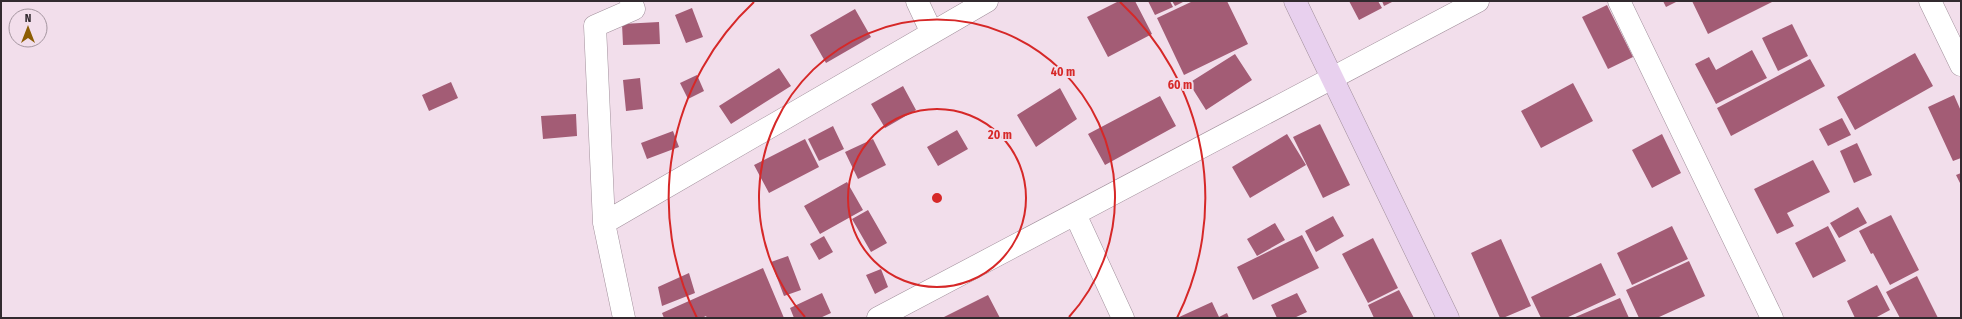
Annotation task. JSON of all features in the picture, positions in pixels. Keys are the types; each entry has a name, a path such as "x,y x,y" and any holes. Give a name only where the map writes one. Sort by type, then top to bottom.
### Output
{"street":[{"path":"624,318 604,222 595,26 634,9 631,1"},
{"path":"917,1 932,33"},
{"path":"604,222 987,1"},
{"path":"1295,1 1448,318"},
{"path":"878,318 1478,1"},
{"path":"1618,1 1772,318"},
{"path":"1930,1 1961,66"},
{"path":"1075,214 1123,318"}],"building":[{"path":"1119,1 1135,1 1152,34 1108,57 1087,17"},
{"path":"1148,1 1170,1 1173,7 1155,15"},
{"path":"1172,1 1185,1 1175,6"},
{"path":"1193,1 1227,1 1248,44 1184,75 1157,18"},
{"path":"1349,1 1378,1 1382,8 1359,20"},
{"path":"1382,1 1394,1 1384,6"},
{"path":"1663,1 1678,1 1666,7"},
{"path":"1692,1 1774,1 1708,34"},
{"path":"1607,5 1633,57 1608,69 1582,17"},
{"path":"692,8 703,37 686,43 675,15"},
{"path":"855,9 871,37 826,63 810,35"},
{"path":"659,22 660,44 623,45 622,24"},
{"path":"1792,24 1808,56 1778,71 1762,38"},
{"path":"1752,50 1767,78 1716,104 1695,64 1709,57 1716,70"},
{"path":"1915,53 1933,86 1855,130 1837,97"},
{"path":"1235,54 1252,80 1206,110 1189,83"},
{"path":"1810,59 1825,86 1731,136 1717,108"},
{"path":"779,68 791,86 731,124 719,106"},
{"path":"697,75 704,91 688,99 680,83"},
{"path":"640,78 643,109 626,111 623,80"},
{"path":"451,82 458,98 429,111 422,95"},
{"path":"1573,83 1593,121 1541,148 1521,111"},
{"path":"903,86 916,110 885,128 871,104"},
{"path":"1060,88 1077,119 1036,147 1017,115"},
{"path":"1954,95 1961,111 1961,158 1953,161 1928,107"},
{"path":"1160,96 1176,126 1105,165 1088,134"},
{"path":"576,114 577,136 543,139 541,116"},
{"path":"1842,118 1851,135 1828,146 1819,129"},
{"path":"1320,124 1350,185 1323,198 1293,137"},
{"path":"833,126 844,149 819,161 808,139"},
{"path":"957,130 968,149 938,166 927,147"},
{"path":"673,131 679,147 647,159 641,143"},
{"path":"1287,134 1306,165 1250,198 1232,167"},
{"path":"1662,134 1681,173 1652,188 1632,150"},
{"path":"805,139 819,167 769,193 754,165"},
{"path":"873,139 886,165 858,179 845,152"},
{"path":"1857,143 1872,175 1854,183 1840,151"},
{"path":"1813,160 1830,192 1787,213 1794,226 1777,234 1754,189"},
{"path":"1961,173 1961,185 1956,175"},
{"path":"847,182 863,210 820,234 804,206"},
{"path":"1858,207 1867,223 1839,238 1830,223"},
{"path":"868,210 887,243 871,252 852,219"},
{"path":"1891,215 1919,270 1890,285 1859,231"},
{"path":"1333,216 1344,236 1316,252 1305,231"},
{"path":"1275,223 1285,240 1257,256 1247,239"},
{"path":"1672,226 1688,259 1632,285 1617,253"},
{"path":"1828,226 1846,261 1813,278 1795,243"},
{"path":"1302,235 1319,268 1253,300 1237,267"},
{"path":"824,236 833,252 819,260 810,244"},
{"path":"1373,238 1398,288 1368,303 1342,254"},
{"path":"1501,239 1531,306 1503,318 1500,318 1471,253"},
{"path":"788,256 801,290 784,296 771,262"},
{"path":"1689,261 1705,296 1657,318 1639,318 1626,290"},
{"path":"1601,263 1616,295 1566,318 1541,318 1531,297"},
{"path":"763,268 784,318 707,318 706,316 702,318 664,318 662,313"},
{"path":"881,269 888,287 875,294 866,275"},
{"path":"689,273 695,293 662,306 658,287"},
{"path":"1917,276 1938,318 1900,318 1886,292"},
{"path":"1877,285 1890,310 1875,318 1855,318 1847,301"},
{"path":"1399,290 1414,318 1374,318 1368,305"},
{"path":"822,293 831,313 820,318 794,318 790,308"},
{"path":"1297,293 1307,312 1294,318 1277,318 1271,305"},
{"path":"988,295 1000,318 942,318"},
{"path":"1620,298 1629,318 1573,318"},
{"path":"1212,302 1219,317 1227,313 1229,318 1177,318"}]}
